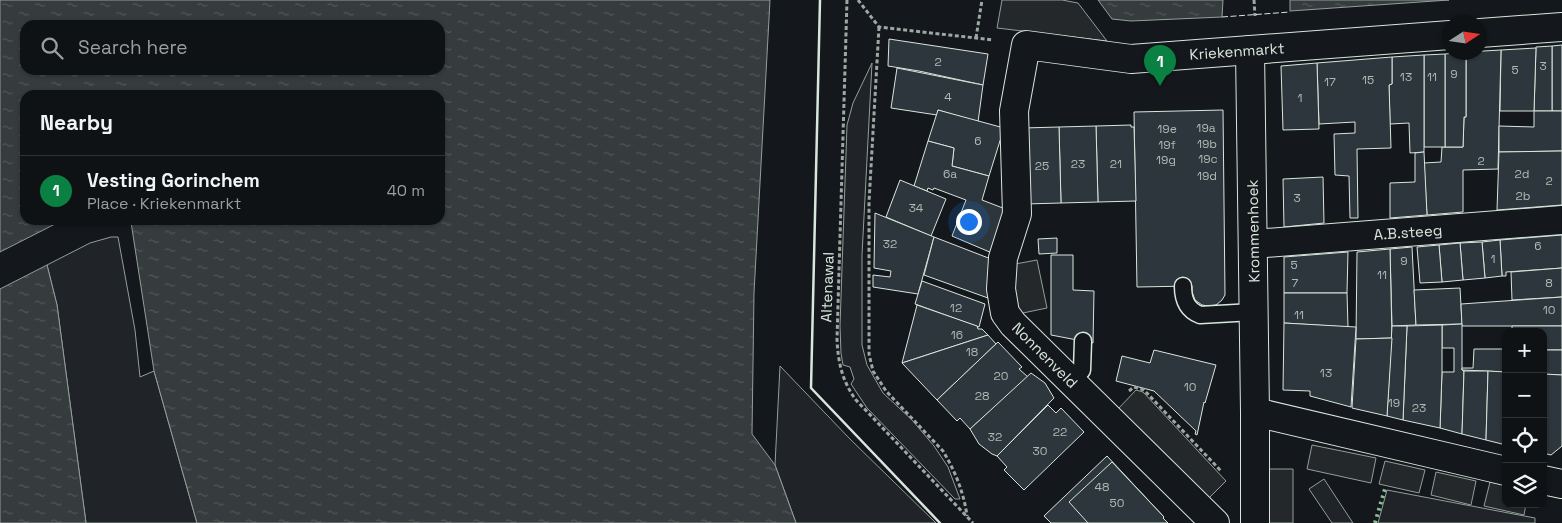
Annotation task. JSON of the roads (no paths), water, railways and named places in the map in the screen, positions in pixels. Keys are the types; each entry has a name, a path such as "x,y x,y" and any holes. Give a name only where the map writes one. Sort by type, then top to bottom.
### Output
{"street":[{"path":"1487,32 1562,27"},
{"name":"Kriekenmarkt","path":"1026,45 1132,59 1442,37"},
{"name":"Nonnenveld","path":"1026,45 1014,111 1017,214 1003,258 1001,289 1005,313 1013,324 1215,523"},
{"name":"Krommenhoek","path":"1250,50 1255,515"},
{"name":"A.B.steeg","path":"1253,244 1562,220"},
{"path":"1255,412 1502,470"},
{"path":"1547,481 1562,484"}],"lane":[{"path":"1183,286 1183,296 1186,305 1194,312 1200,314 1253,312"},
{"path":"1072,381 1082,370 1083,341"}],"water":[{"path":"0,0 770,0 754,293 752,434 775,465 796,523 197,523 154,371 131,225 445,225 445,90 20,90 20,225 53,225 0,252"},
{"path":"1098,0 1223,0 1222,17 1131,21 1112,19"},
{"path":"1290,0 1449,0 1290,11"},
{"path":"47,265 57,305 86,523 0,523 0,289"}],"place":[{"name":"Vesting Gorinchem","path":"1160,86"}]}
